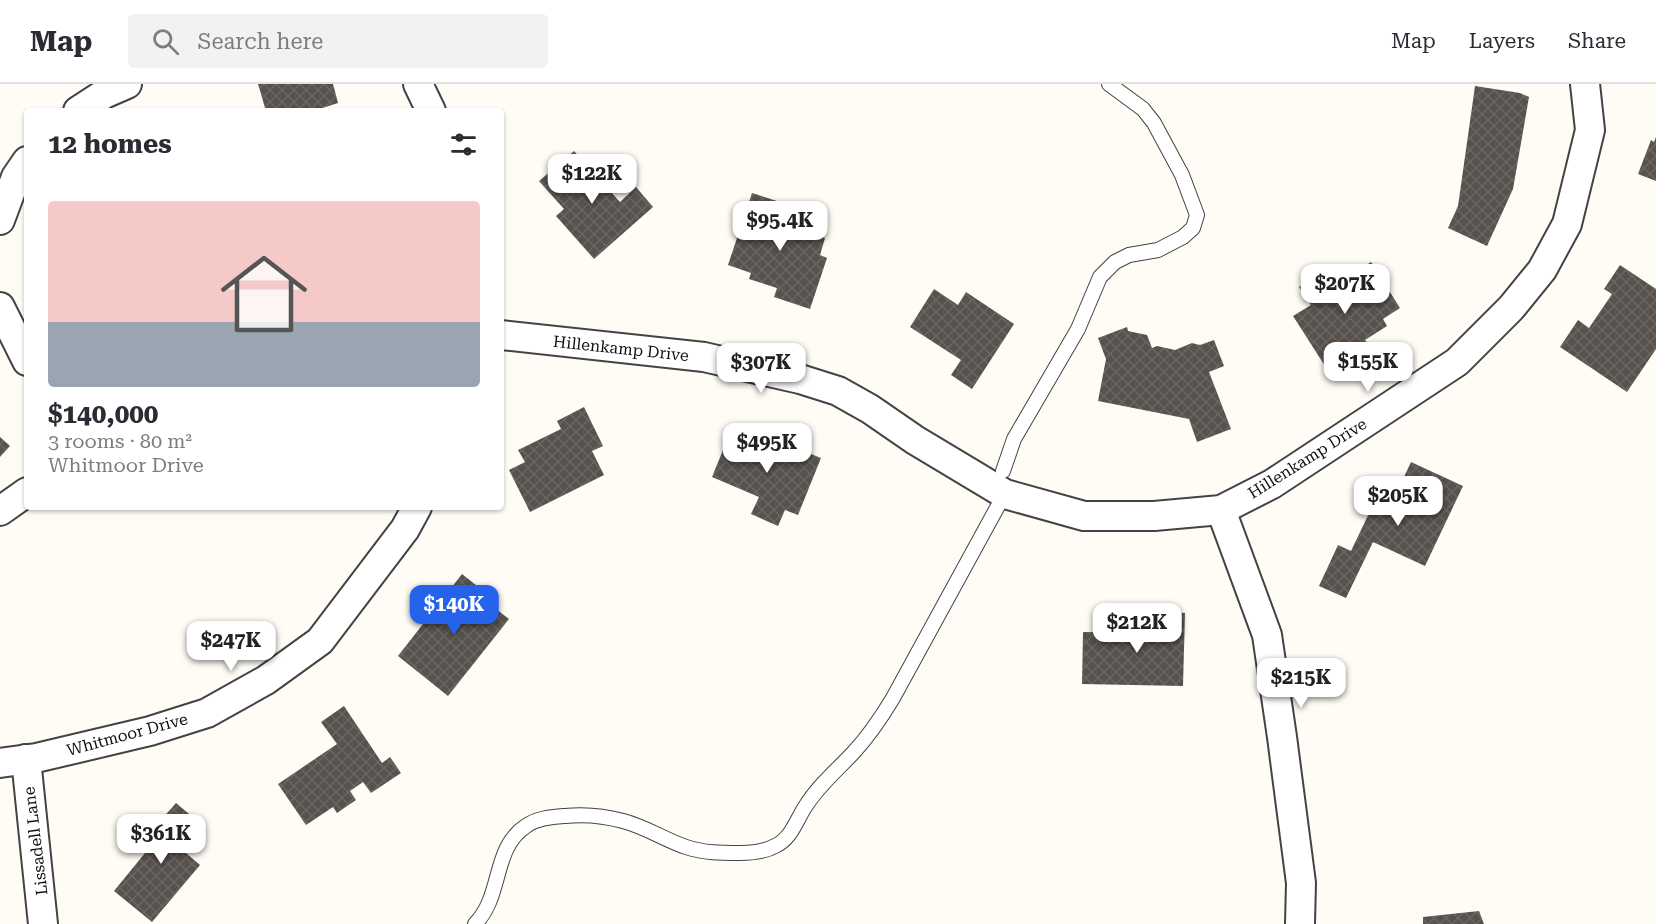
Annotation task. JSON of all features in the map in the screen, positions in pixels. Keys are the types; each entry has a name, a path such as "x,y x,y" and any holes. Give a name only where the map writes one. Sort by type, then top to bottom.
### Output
{"street":[{"path":"83,108 104,94 127,84"},
{"path":"418,84 430,108"},
{"name":"Hillenkamp Drive","path":"504,335 704,357 800,379 838,391 1005,494 1084,516 1154,516 1221,510 1272,483 1457,362 1511,308 1542,270 1567,224 1590,130 1585,84"},
{"path":"0,220 15,177 24,165"},
{"path":"0,307 24,355"},
{"path":"0,511 24,494"},
{"name":"Whitmoor Drive","path":"13,761 150,731 207,713 266,680 320,641 405,529 415,510"},
{"path":"1221,510 1267,635 1301,883 1300,924"},
{"name":"Lissadell Lane","path":"13,761 44,914 43,924"}],"lane":[{"path":"1003,471 1014,439 1078,329 1100,277 1115,262 1129,255 1158,250 1183,237 1193,228 1197,215 1182,175 1154,123 1143,109 1109,84"},
{"path":"475,924 483,916 491,898 498,879 501,859 512,838 526,825 546,818 580,815 622,821 656,832 685,847 712,854 758,853 777,846 789,835 814,792 875,727 998,506"}],"building":[{"path":"258,84 333,84 338,103 322,108 265,108"},
{"path":"1475,86 1520,93 1529,97 1513,189 1487,246 1448,228 1458,206"},
{"path":"1656,137 1656,181 1638,174 1651,140 1654,142"},
{"path":"574,151 620,202 636,187 653,207 594,259 556,216 564,209 539,181"},
{"path":"752,193 780,202 772,224 790,230 798,207 820,214 813,234 825,238 820,255 827,258 810,309 774,297 777,288 749,279 751,273 728,265"},
{"path":"1371,262 1400,308 1383,319 1387,326 1365,340 1372,351 1332,377 1293,316 1311,305 1299,287 1322,272 1327,280 1350,266 1354,273"},
{"path":"1620,265 1656,289 1656,349 1627,392 1560,347 1578,320 1589,328 1612,294 1604,289"},
{"path":"934,289 958,305 966,292 1014,324 972,389 951,375 961,360 910,327"},
{"path":"1127,327 1128,331 1147,335 1152,348 1157,346 1175,350 1192,343 1200,345 1214,340 1224,366 1209,372 1231,429 1197,442 1189,419 1098,401 1106,359 1098,338"},
{"path":"584,407 603,446 592,451 604,475 530,512 509,470 525,462 518,450 561,429 557,421"},
{"path":"732,428 789,451 791,446 821,458 798,515 785,510 778,526 751,514 759,497 712,477"},
{"path":"0,437 10,446 0,457"},
{"path":"1411,462 1463,486 1425,566 1373,542 1346,598 1319,586 1338,545 1351,551 1373,505 1388,511"},
{"path":"462,574 496,601 492,606 509,619 448,696 398,656"},
{"path":"1150,612 1185,613 1183,686 1082,684 1083,632 1149,633"},
{"path":"344,706 382,763 390,757 401,773 371,793 363,782 350,791 356,800 337,813 333,807 306,825 278,784 337,744 321,722"},
{"path":"176,803 201,824 180,848 200,865 152,922 114,891 154,842 147,836"},
{"path":"1479,911 1484,924 1423,924 1423,917"}]}
